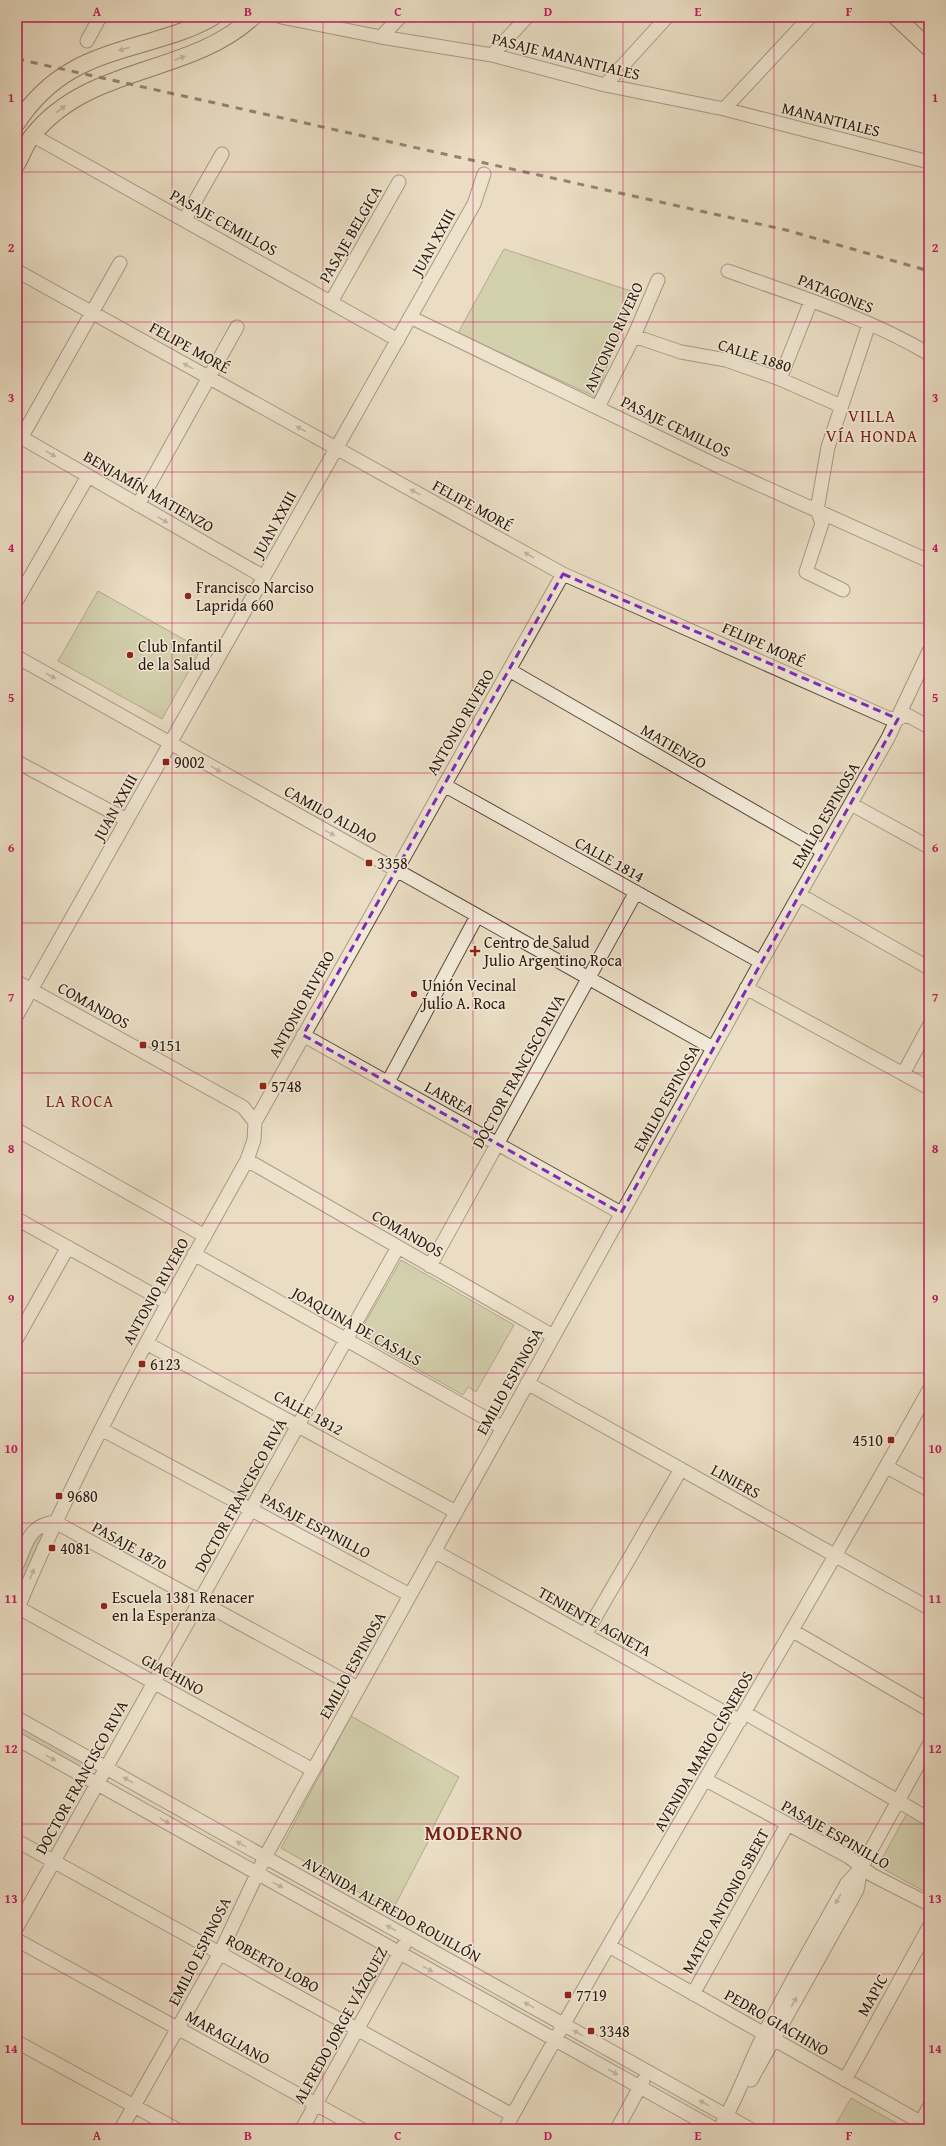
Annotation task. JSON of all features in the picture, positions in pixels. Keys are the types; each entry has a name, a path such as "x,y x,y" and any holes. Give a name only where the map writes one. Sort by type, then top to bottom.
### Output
{"main road":[{"path":"17,123 42,92 69,71 117,52 190,30 213,17"},
{"path":"17,164 32,135 62,107 98,86 201,50 230,34 252,17"},
{"path":"896,17 929,48"}],"street":[{"path":"87,41 100,17"},
{"name":"PASAJE MANANTIALES","path":"281,17 381,37 492,55 605,84 724,109"},
{"path":"381,37 400,17"},
{"path":"492,55 527,17"},
{"path":"605,84 667,17"},
{"path":"724,109 810,17"},
{"name":"MANANTIALES","path":"724,109 929,162"},
{"name":"PASAJE CEMILLOS","path":"32,135 398,340"},
{"path":"184,219 222,154"},
{"name":"JUAN XXIII","path":"17,1015 474,204 484,174"},
{"name":"PASAJE BELGICA","path":"331,302 399,182"},
{"path":"19,436 120,263"},
{"name":"FELIPE MORÉ","path":"17,271 563,574 888,718 898,719 907,715 929,727"},
{"name":"PATAGONES","path":"728,272 811,301 869,324 929,354"},
{"name":"ANTONIO RIVERO","path":"598,407 634,336 658,280"},
{"path":"780,379 811,301"},
{"name":"PASAJE CEMILLOS","path":"410,318 598,407 720,467 929,561"},
{"path":"843,590 806,572 822,524 817,510 828,447 869,324"},
{"path":"138,505 237,327"},
{"name":"CALLE 1880","path":"634,336 681,352 726,360 780,379 841,406"},
{"name":"BENJAMÍN MATIENZO","path":"19,436 264,577"},
{"path":"17,600 88,476"},
{"name":"ANTONIO RIVERO","path":"17,1608 55,1522 101,1429 194,1254 247,1160 254,1140 255,1122 563,574"},
{"name":"EMILIO ESPINOSA","path":"121,2129 220,1953 265,1857 358,1688 760,962 800,895 823,851 852,804 898,719 929,652"},
{"name":"CAMILO ALDAO","path":"17,657 713,1048"},
{"name":"MATIENZO","path":"509,670 823,851"},
{"path":"17,762 127,820"},
{"name":"CALLE 1814","path":"444,785 760,962"},
{"path":"852,804 929,847"},
{"name":"DOCTOR FRANCISCO RIVA","path":"430,1266 636,892"},
{"path":"800,895 929,968"},
{"path":"388,1082 477,916"},
{"name":"COMANDOS","path":"17,982 243,1108 255,1122"},
{"path":"746,988 929,1088"},
{"path":"903,1074 929,1026"},
{"name":"LARREA","path":"304,1035 621,1213"},
{"path":"17,1130 205,1236"},
{"name":"COMANDOS","path":"247,1160 553,1336"},
{"path":"17,1219 168,1303"},
{"path":"17,1338 68,1247"},
{"name":"DOCTOR FRANCISCO RIVA","path":"17,1927 398,1247"},
{"name":"JOAQUINA DE CASALS","path":"194,1254 503,1428"},
{"name":"CALLE 1812","path":"146,1343 456,1512"},
{"name":"LINIERS","path":"527,1383 929,1608"},
{"name":"AVENIDA MARIO CISNEROS","path":"505,2129 554,2039 837,1556 929,1390"},
{"name":"PASAJE ESPINILLO","path":"101,1429 410,1595"},
{"path":"887,1467 929,1490"},
{"path":"585,1635 681,1469"},
{"path":"17,1565 32,1531 42,1524 55,1522"},
{"name":"PASAJE 1870","path":"55,1522 358,1688"},
{"name":"TENIENTE AGNETA","path":"434,1551 585,1635 742,1717 929,1819"},
{"name":"GIACHINO","path":"17,1608 313,1770"},
{"path":"793,1631 929,1710"},
{"name":"AVENIDA ALFREDO ROUILLÓN","path":"17,1718 750,2129"},
{"path":"17,1739 715,2129"},
{"path":"719,2129 738,2095 752,2079 769,2036 857,1890 861,1868 929,1745"},
{"name":"PASAJE ESPINILLO","path":"706,1780 787,1825 849,1857 861,1868 929,1904"},
{"name":"MATEO ANTONIO SBERT","path":"693,1994 787,1825"},
{"name":"ROBERTO LOBO","path":"17,1841 512,2115"},
{"name":"MAPIC","path":"845,2080 929,1927"},
{"name":"ALFREDO JORGE VÁZQUEZ","path":"302,2129 408,1938"},
{"name":"MARAGLIANO","path":"17,1940 361,2129"},
{"name":"PEDRO GIACHINO","path":"609,1946 925,2125"},
{"path":"17,2042 176,2129"},
{"path":"617,2129 648,2072"},
{"path":"925,2125 929,2107"}],"highlighted area":[{"path":"563,574 898,719 621,1213 303,1035"}],"green space":[{"path":"504,249 634,292 596,397 458,333"},
{"name":"Club Infantil de la Salud","path":"98,591 201,649 162,719 58,661"},
{"path":"401,1260 514,1325 476,1392 468,1387 463,1395 368,1341 361,1330"},
{"path":"43,1532 44,1535 17,1595 17,1575 33,1537"},
{"path":"351,1716 459,1777 433,1827 428,1842 392,1911 281,1848"},
{"path":"17,1723 86,1762 87,1765 84,1769 80,1770 17,1734"},
{"path":"907,1813 929,1826 929,1894 878,1866"},
{"path":"851,2098 907,2129 833,2129"}],"railway":[{"path":"17,59 786,230 929,271"}],"place":[{"name":"Francisco Narciso Laprida 660","path":"188,596"},
{"name":"Club Infantil de la Salud","path":"130,655"},
{"name":"9002","path":"166,762"},
{"name":"3358","path":"369,863"},
{"name":"Centro de Salud Julio Argentino Roca","path":"475,951"},
{"name":"Unión Vecinal Julio A. Roca","path":"414,994"},
{"name":"9151","path":"143,1045"},
{"name":"5748","path":"263,1086"},
{"name":"6123","path":"142,1364"},
{"name":"4510","path":"891,1440"},
{"name":"9680","path":"59,1496"},
{"name":"4081","path":"52,1548"},
{"name":"Escuela 1381 Renacer en la Esperanza","path":"104,1606"},
{"name":"7719","path":"568,1995"},
{"name":"3348","path":"591,2031"}],"district":[{"name":"VILLA VÍA HONDA","path":"872,426"},
{"name":"LA ROCA","path":"80,1101"},
{"name":"MODERNO","path":"474,1833"}]}
